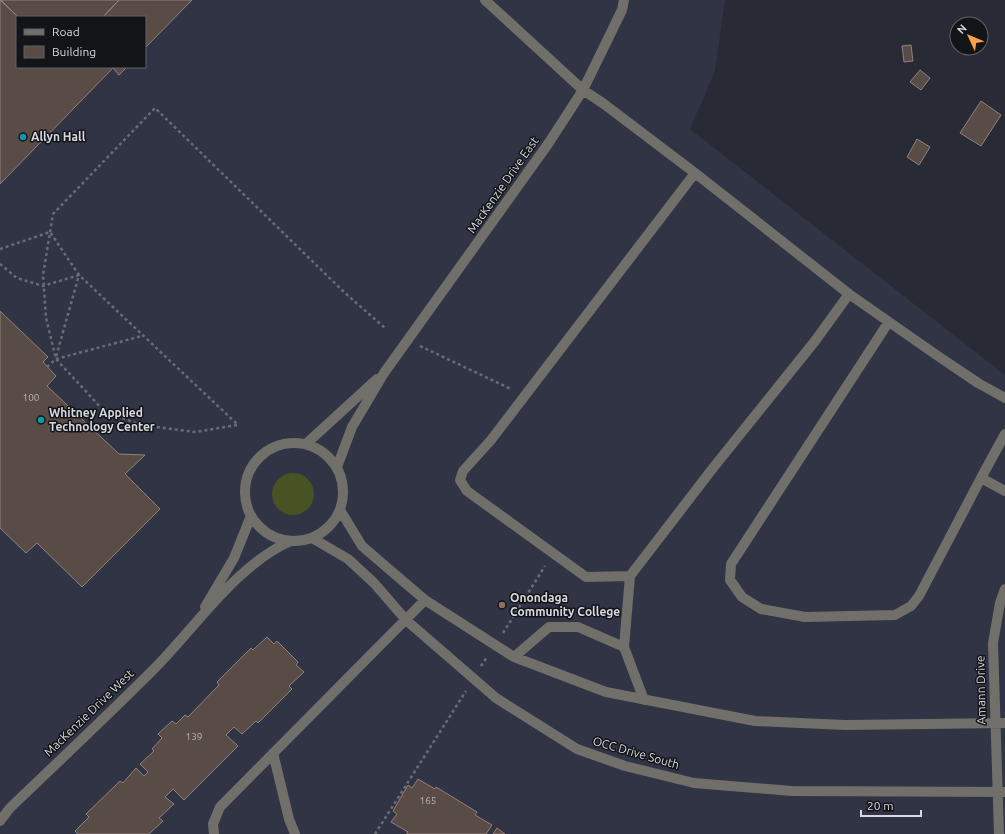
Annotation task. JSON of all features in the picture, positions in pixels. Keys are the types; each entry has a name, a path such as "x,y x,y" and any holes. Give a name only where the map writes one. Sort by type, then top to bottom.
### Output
{"street":[{"path":"485,0 583,90 604,104 695,173 849,294 888,323 978,383 1005,398"},
{"name":"MacKenzie Drive East","path":"337,467 352,427 384,373 548,144 583,90 622,10 624,0"},
{"path":"630,576 586,577 467,491 460,480 463,471 524,396 695,173"},
{"path":"644,700 624,647 630,576 713,468 815,341 849,294"},
{"path":"888,323 732,564 730,580 742,597 761,609 805,617 895,615 911,606 919,596 1005,434"},
{"name":"MacKenzie Drive East","path":"306,444 384,373"},
{"path":"292,442 306,444 324,452 337,467 343,488 340,510 337,517 326,530 312,538 291,541 275,538 261,529 251,516 246,503 245,489 248,474 255,462 265,452 278,445 292,442"},
{"path":"981,478 1005,491"},
{"path":"340,510 362,546 425,600 514,657 606,692 755,721 845,725 1000,723"},
{"name":"MacKenzie Drive West","path":"195,623 234,558 251,516"},
{"name":"OCC Drive South","path":"312,538 348,559 374,583 406,620 496,698 577,749 625,766 694,783 792,791 1001,792"},
{"name":"MacKenzie Drive West","path":"2,814 155,668 195,623 249,567 269,552 291,541"},
{"name":"Amann Drive","path":"999,834 1001,792 1000,723 993,642 1000,603 1005,589"},
{"path":"214,834 213,824 220,808 359,665 425,600"},
{"path":"514,657 549,627 578,627 624,647"},
{"path":"273,753 289,819 295,834"}],"path":[{"path":"50,232 79,275 238,425 195,432 141,425 104,410 56,359 46,318 43,275 50,232 53,214 155,108 345,293 385,328"},
{"path":"0,249 50,232"},
{"path":"0,264 17,278 43,286 79,275"},
{"path":"56,359 79,275"},
{"path":"47,367 56,359 143,336"},
{"path":"419,345 524,396"}],"shaded area":[{"name":"Onondaga Community College","path":"0,0 725,0 715,71 690,129 1005,375 1005,834 0,834"}],"green space":[{"path":"289,473 297,473 308,479 314,490 314,498 308,509 297,515 289,515 278,509 272,498 272,490 278,479"}],"building":[{"name":"Allyn Hall","path":"0,0 17,16 16,68 113,68 0,184"},
{"path":"1,0 119,0 104,16 17,16"},
{"path":"119,0 192,0 146,47 146,16 104,16"},
{"path":"911,45 913,61 904,62 902,46"},
{"name":"Allyn Hall","path":"113,68 126,68 119,75"},
{"path":"920,70 930,78 921,90 910,82"},
{"path":"981,101 1001,115 981,146 960,133"},
{"path":"917,139 930,147 919,165 907,157"},
{"name":"Whitney Applied Technology Center","path":"0,311 48,357 43,362 56,376 47,386 119,454 145,455 125,474 160,509 82,587 37,543 26,553 0,528"},
{"path":"267,637 274,644 277,641 298,662 296,665 304,672 289,686 292,689 258,723 256,721 242,734 234,727 226,735 238,746 184,800 173,789 165,797 174,804 159,818 163,821 149,834 78,834 75,831 89,817 86,814 120,781 123,783 136,768 144,776 148,772 140,764 154,751 152,749 162,738 158,734 172,721 176,724 185,715 188,717 219,685 217,682 251,648 253,650"},
{"path":"418,779 435,789 436,787 477,812 475,815 492,825 486,834 406,834 408,832 391,822 397,814 393,811 408,785 412,788"},
{"path":"497,828 505,834 493,834"}],"place":[{"name":"Allyn Hall","path":"23,137"},
{"name":"Whitney Applied Technology Center","path":"41,420"},
{"name":"Onondaga Community College","path":"502,605"}]}
